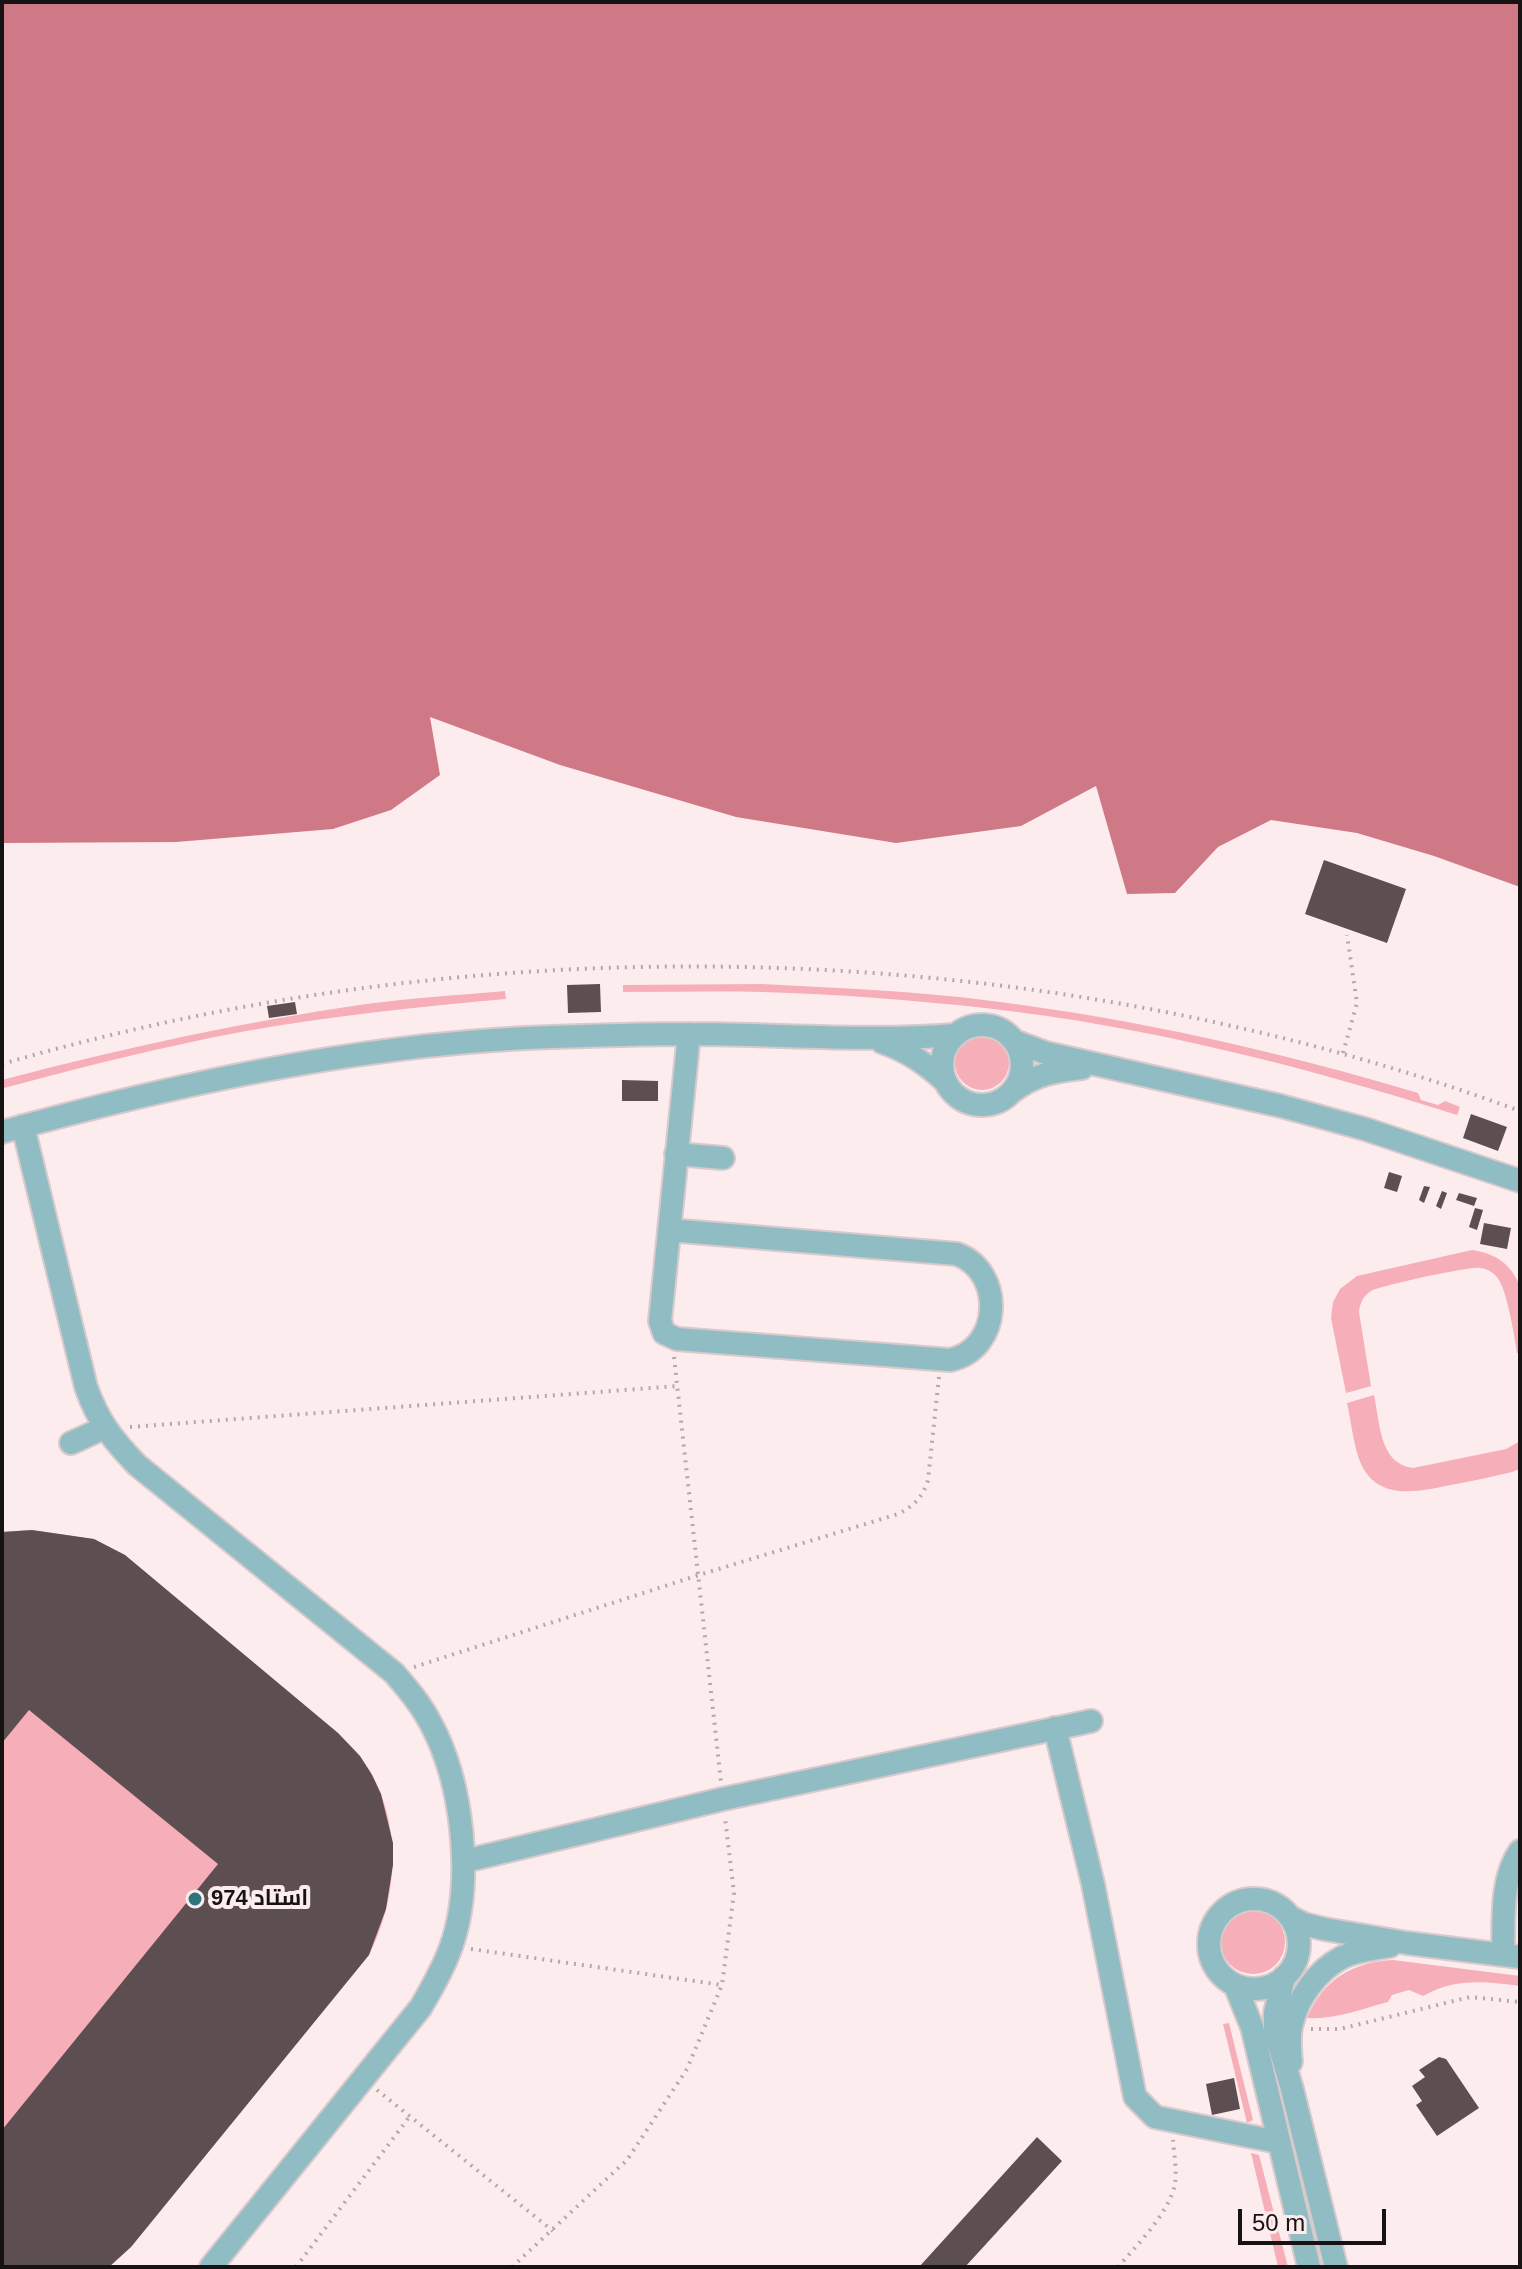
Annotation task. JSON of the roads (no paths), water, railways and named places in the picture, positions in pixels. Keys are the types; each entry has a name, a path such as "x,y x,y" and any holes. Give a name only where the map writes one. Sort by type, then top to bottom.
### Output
{"street":[{"path":"946,1082 942,1057 947,1045 955,1035 979,1024 1005,1031 1021,1053 1023,1067 1012,1092"},
{"path":"669,1230 945,1252 967,1258 988,1284 992,1310 989,1323 978,1343 964,1355 950,1360 669,1337 661,1328 660,1321 676,1154 689,1034"},
{"path":"211,2267 364,2080 421,2007 439,1976 452,1945 461,1900 465,1861 459,1815 440,1743 416,1698 394,1673 137,1465 104,1428 86,1387 13,1129 180,1086 390,1050 523,1038 689,1034 870,1039 955,1035"},
{"path":"870,1039 899,1048 923,1061 954,1093 977,1104 1002,1100 1031,1078 1058,1070 1101,1066"},
{"path":"1014,1041 1046,1053 1281,1106 1365,1129 1520,1181"},
{"path":"676,1154 723,1158"},
{"path":"71,1443 104,1428"},
{"path":"465,1861 723,1799 1091,1721"},
{"path":"1055,1728 1093,1884 1135,2097 1155,2117 1278,2142"},
{"path":"1290,1917 1324,1929 1511,1956 1505,1900 1509,1872 1520,1851"},
{"path":"1255,1899 1281,1908 1296,1927 1298,1949 1291,1969 1284,1977 1261,1988 1248,1988 1235,1985 1224,1977 1210,1954 1212,1927 1219,1915 1242,1900 1255,1899"},
{"path":"1292,2089 1291,2024 1304,1994 1319,1975 1339,1959 1364,1950 1407,1943"},
{"path":"1284,1977 1274,2024 1336,2267"},
{"path":"1235,1985 1252,2027 1309,2267"}],"place":[{"name":"استاد 974","path":"195,1899"}]}
